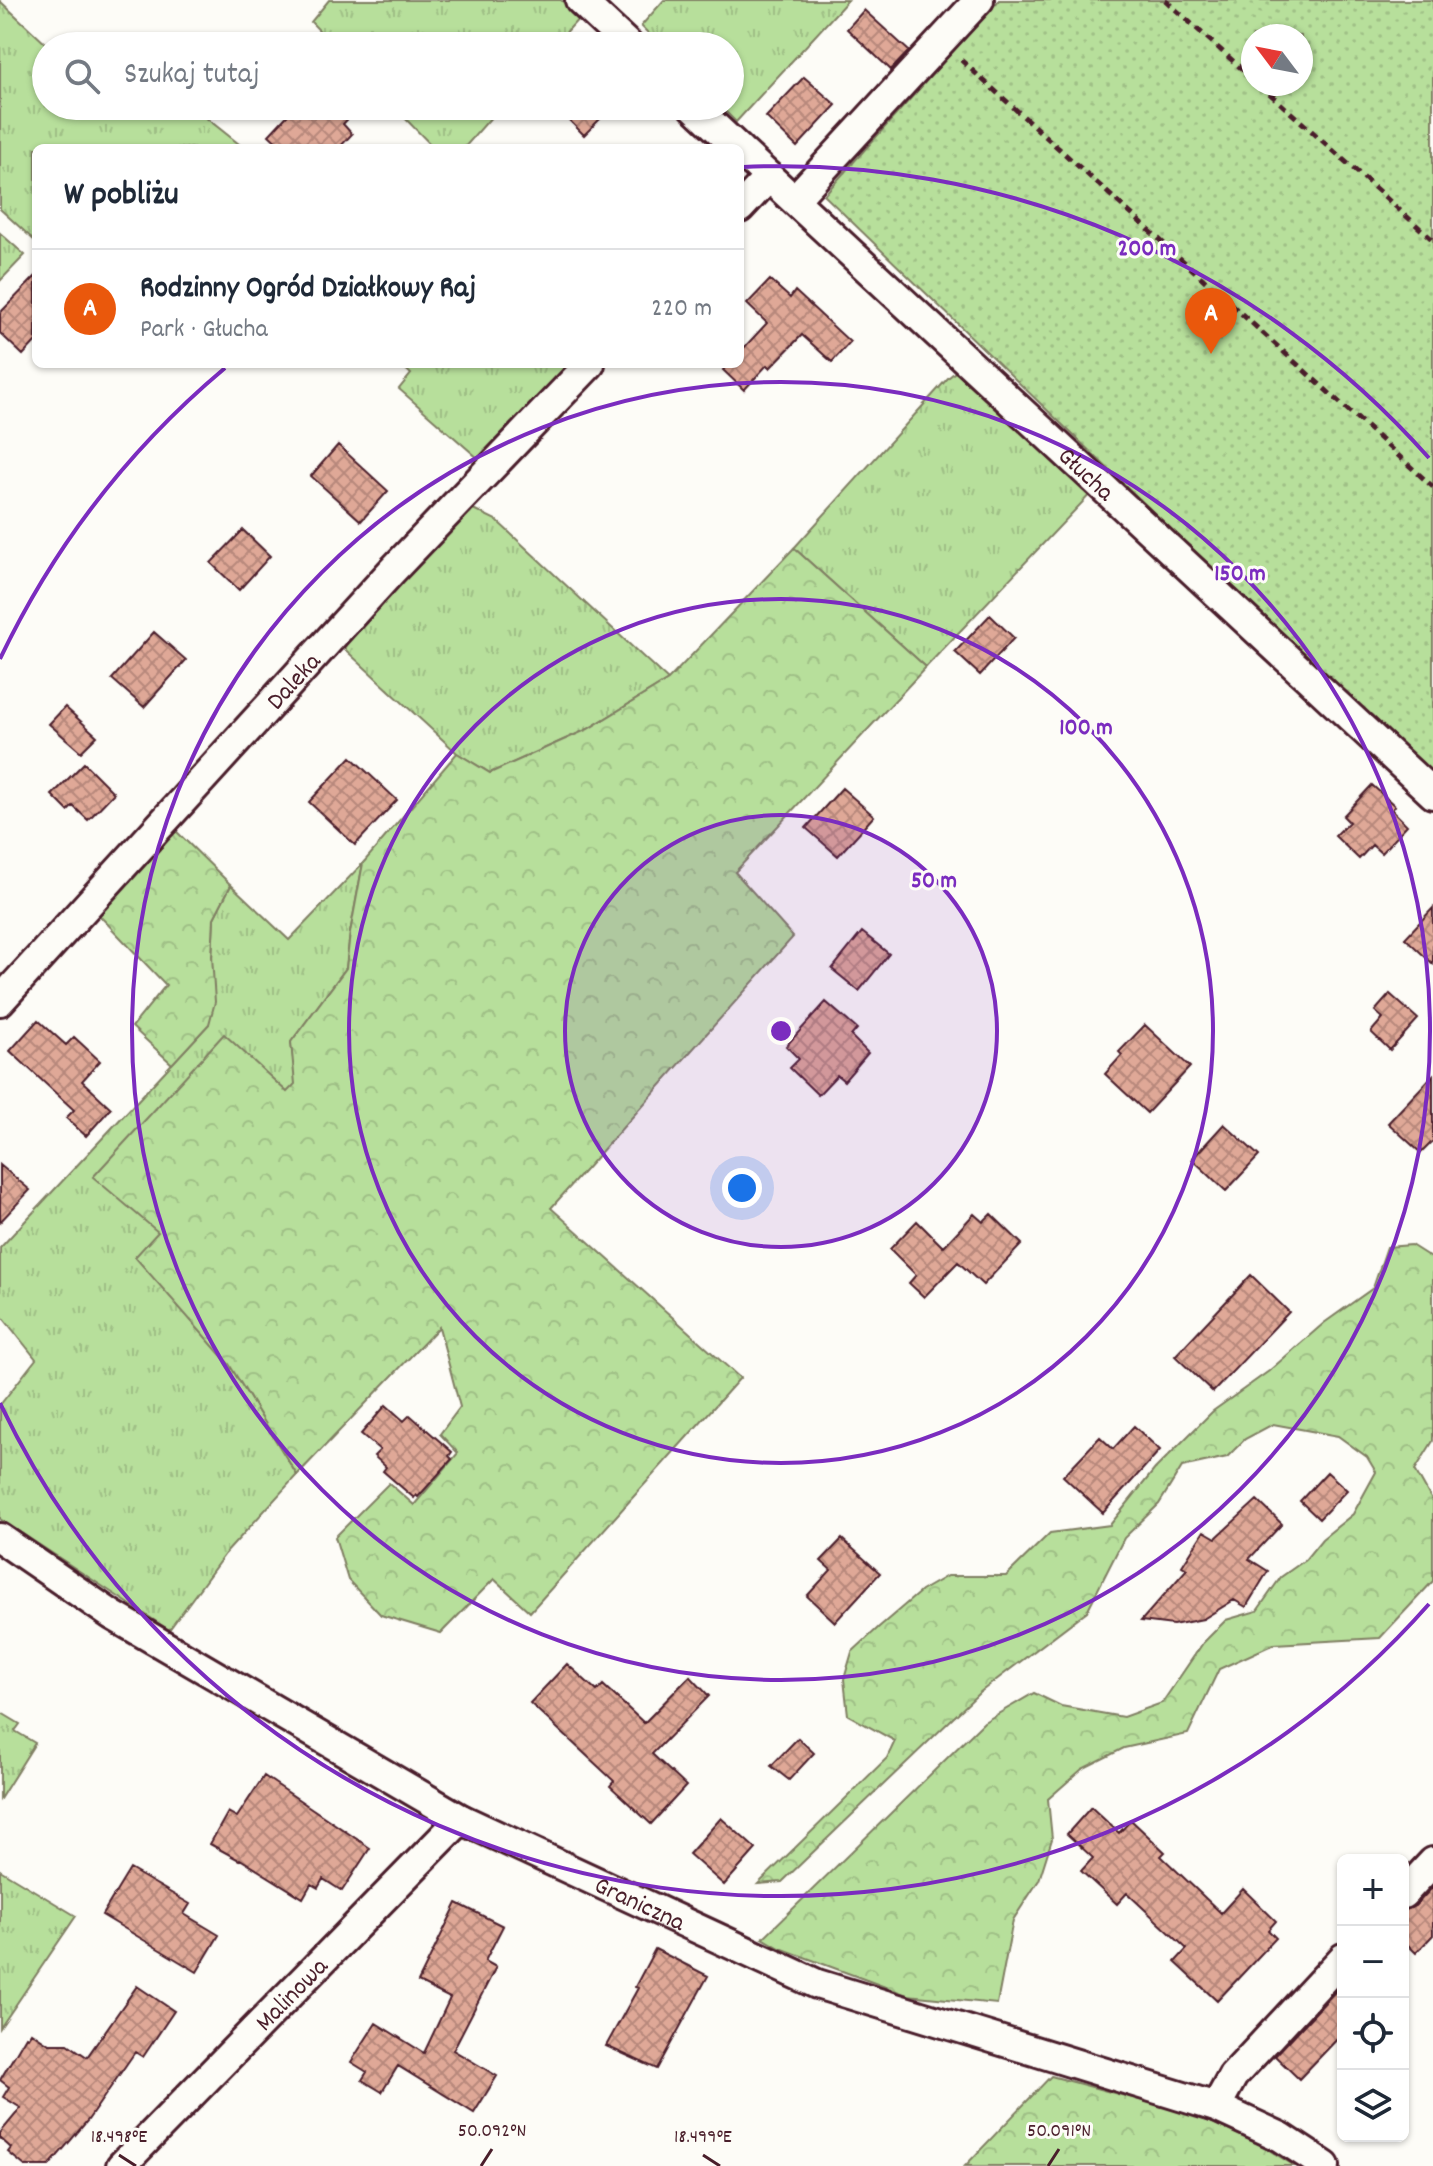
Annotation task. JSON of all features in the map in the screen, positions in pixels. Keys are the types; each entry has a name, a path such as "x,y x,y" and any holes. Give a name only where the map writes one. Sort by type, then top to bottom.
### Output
{"street":[{"path":"580,0 614,32"},
{"path":"795,199 979,0"},
{"name":"Głucha","path":"708,120 734,144"},
{"name":"Głucha","path":"744,154 1433,794"},
{"path":"744,204 769,177"},
{"name":"Daleka","path":"0,1001 391,572 586,368"},
{"name":"Graniczna","path":"0,1538 112,1615 461,1819 817,1984 1216,2107 1281,2137 1325,2166"},
{"name":"Malinowa","path":"121,2166 461,1819"},
{"path":"1409,1888 1433,1862"},
{"path":"1216,2107 1233,2076 1337,1964"}],"path":[{"path":"1165,0 1241,68"},
{"path":"958,57 1433,487"},
{"path":"1272,96 1433,240"}],"green space":[{"path":"329,0 561,0 580,17 567,32 321,32 311,22"},
{"path":"664,0 848,0 744,113 744,32 647,32 641,26"},
{"path":"999,0 1433,0 1433,773 1155,514 824,195"},
{"path":"0,1 33,32 32,120 209,120 239,144 32,144 32,238 0,209"},
{"path":"407,120 489,120 468,144 430,144"},
{"path":"0,233 25,255 0,281"},
{"path":"968,361 1096,488 926,667 794,548 948,378"},
{"path":"404,368 567,368 479,459 399,389 411,374"},
{"path":"471,508 496,520 668,680 588,729 490,773 457,753 338,643"},
{"path":"794,548 926,667 735,872 793,937 551,1208 740,1378 530,1612 494,1579 441,1633 381,1615 348,1580 335,1537 389,1483 414,1505 458,1453 440,1434 460,1407 439,1327 297,1475 229,1364 135,1257 158,1232 93,1177 224,1034 287,1092 295,1084 291,1042 346,968 363,863 457,753 490,773 588,729 668,680"},
{"path":"173,828 231,885 214,918 212,956 215,1002 209,1024 172,1064 132,1027 166,985 96,912"},
{"path":"363,863 346,968 291,1042 296,1084 136,1257 229,1364 297,1475 225,1554 169,1630 0,1519 0,1405 36,1359 0,1314 0,1248 209,1024 214,918 231,885 289,940"},
{"path":"1411,1245 1433,1259 1433,1441 1415,1470 1433,1502 1433,1581 1380,1638 1274,1644 1219,1669 1188,1734 1124,1748 1082,1769 1048,1799 1052,1839 1039,1880 1013,1920 997,2004 907,1995 780,1948 763,1938 984,1722 1034,1693 1061,1706 1123,1717 1162,1703 1203,1643 1226,1620 1257,1611 1281,1577 1305,1560 1322,1539 1353,1514 1376,1472 1367,1457 1338,1436 1273,1424 1245,1439 1227,1457 1182,1467 1159,1504 1124,1538 1087,1611 979,1693 782,1882 758,1884 887,1758 895,1741 848,1715 844,1679 852,1652 921,1591 947,1576 1006,1576 1050,1533 1110,1525 1155,1469 1213,1411 1269,1371 1324,1323 1373,1288 1387,1247"},
{"path":"0,1712 20,1724 15,1731 35,1743 0,1799"},
{"path":"0,1870 76,1916 0,2028"},
{"path":"1051,2076 1196,2115 1261,2145 1295,2166 965,2166"}],"building":[{"path":"864,10 909,51 891,70 847,29"},
{"path":"804,77 836,105 797,147 766,117"},
{"path":"283,120 347,120 343,124 352,134 343,144 279,144 269,135"},
{"path":"569,120 599,120 584,135"},
{"path":"32,280 32,345 23,355 0,333 0,313"},
{"path":"770,280 790,298 795,291 850,342 832,362 802,335 744,390 723,370 744,368 744,348 767,323 747,304"},
{"path":"338,445 388,491 361,521 311,476"},
{"path":"243,530 270,556 239,590 211,563"},
{"path":"990,615 1014,638 980,675 955,652"},
{"path":"154,632 186,660 144,707 112,679"},
{"path":"65,707 97,736 81,752 49,724"},
{"path":"351,757 397,800 355,845 309,802"},
{"path":"84,763 114,793 88,820 73,806 68,811 52,795"},
{"path":"1372,785 1395,806 1392,810 1407,825 1381,853 1372,845 1359,859 1335,836 1349,822 1343,816"},
{"path":"842,788 874,816 838,856 806,828"},
{"path":"1433,908 1433,964 1405,938"},
{"path":"862,932 889,954 859,991 832,969"},
{"path":"1390,994 1418,1019 1390,1050 1371,1032 1383,1018 1375,1011"},
{"path":"826,1002 857,1029 851,1036 868,1053 844,1081 837,1075 818,1095 790,1068 799,1059 786,1046"},
{"path":"38,1020 66,1045 74,1037 100,1061 82,1081 111,1108 86,1136 66,1118 74,1110 10,1051"},
{"path":"1145,1025 1190,1067 1147,1113 1105,1074 1122,1055 1119,1052"},
{"path":"1433,1075 1433,1141 1421,1153 1388,1123"},
{"path":"1224,1124 1259,1156 1226,1191 1192,1159"},
{"path":"0,1165 30,1190 0,1222"},
{"path":"974,1214 983,1222 991,1214 1022,1244 983,1285 958,1262 924,1297 909,1283 916,1275 890,1249 917,1221 943,1247"},
{"path":"1251,1275 1289,1312 1213,1392 1175,1356"},
{"path":"386,1405 404,1421 410,1415 452,1452 449,1456 452,1459 418,1497 416,1495 414,1498 383,1471 386,1467 374,1456 380,1450 361,1434"},
{"path":"1134,1426 1160,1450 1103,1513 1063,1476 1100,1437 1113,1449"},
{"path":"1327,1472 1347,1490 1319,1519 1300,1501"},
{"path":"1257,1500 1282,1524 1249,1559 1268,1571 1246,1607 1234,1600 1203,1619 1173,1625 1141,1621 1187,1569 1182,1566 1204,1531 1216,1538"},
{"path":"842,1539 880,1573 835,1622 807,1596 831,1570 821,1561"},
{"path":"567,1664 597,1691 603,1685 644,1723 690,1676 709,1696 652,1754 686,1786 651,1824 610,1786 614,1781 530,1703"},
{"path":"798,1738 814,1753 789,1780 771,1766"},
{"path":"264,1776 370,1848 342,1891 323,1879 318,1888 311,1884 303,1898 210,1844 228,1812 237,1817"},
{"path":"1091,1807 1119,1833 1131,1820 1165,1852 1161,1856 1221,1913 1243,1889 1276,1921 1268,1930 1276,1938 1217,2001 1175,1962 1187,1949 1127,1893 1117,1904 1081,1871 1093,1858 1067,1834"},
{"path":"721,1818 756,1849 724,1885 689,1854"},
{"path":"130,1869 190,1904 184,1914 219,1935 197,1972 102,1915"},
{"path":"1433,1887 1433,1935 1416,1953 1409,1946 1409,1908"},
{"path":"457,1903 503,1926 485,1961 496,1967 453,2050 497,2076 474,2113 398,2066 382,2092 362,2080 367,2072 351,2062 376,2023 424,2053 450,1998 418,1982"},
{"path":"655,1949 708,1976 657,2069 606,2046 638,1988 635,1987"},
{"path":"137,1986 174,2011 143,2057 135,2052 88,2120 49,2166 25,2166 8,2152 11,2148 0,2138 0,2133 21,2108 3,2097 9,2087 0,2080 26,2036 31,2032 49,2044 68,2044 87,2057"},
{"path":"1337,1989 1337,2039 1299,2079 1275,2056"}],"place":[{"name":"Rodzinny Ogród Działkowy Raj","path":"1211,354"}]}
